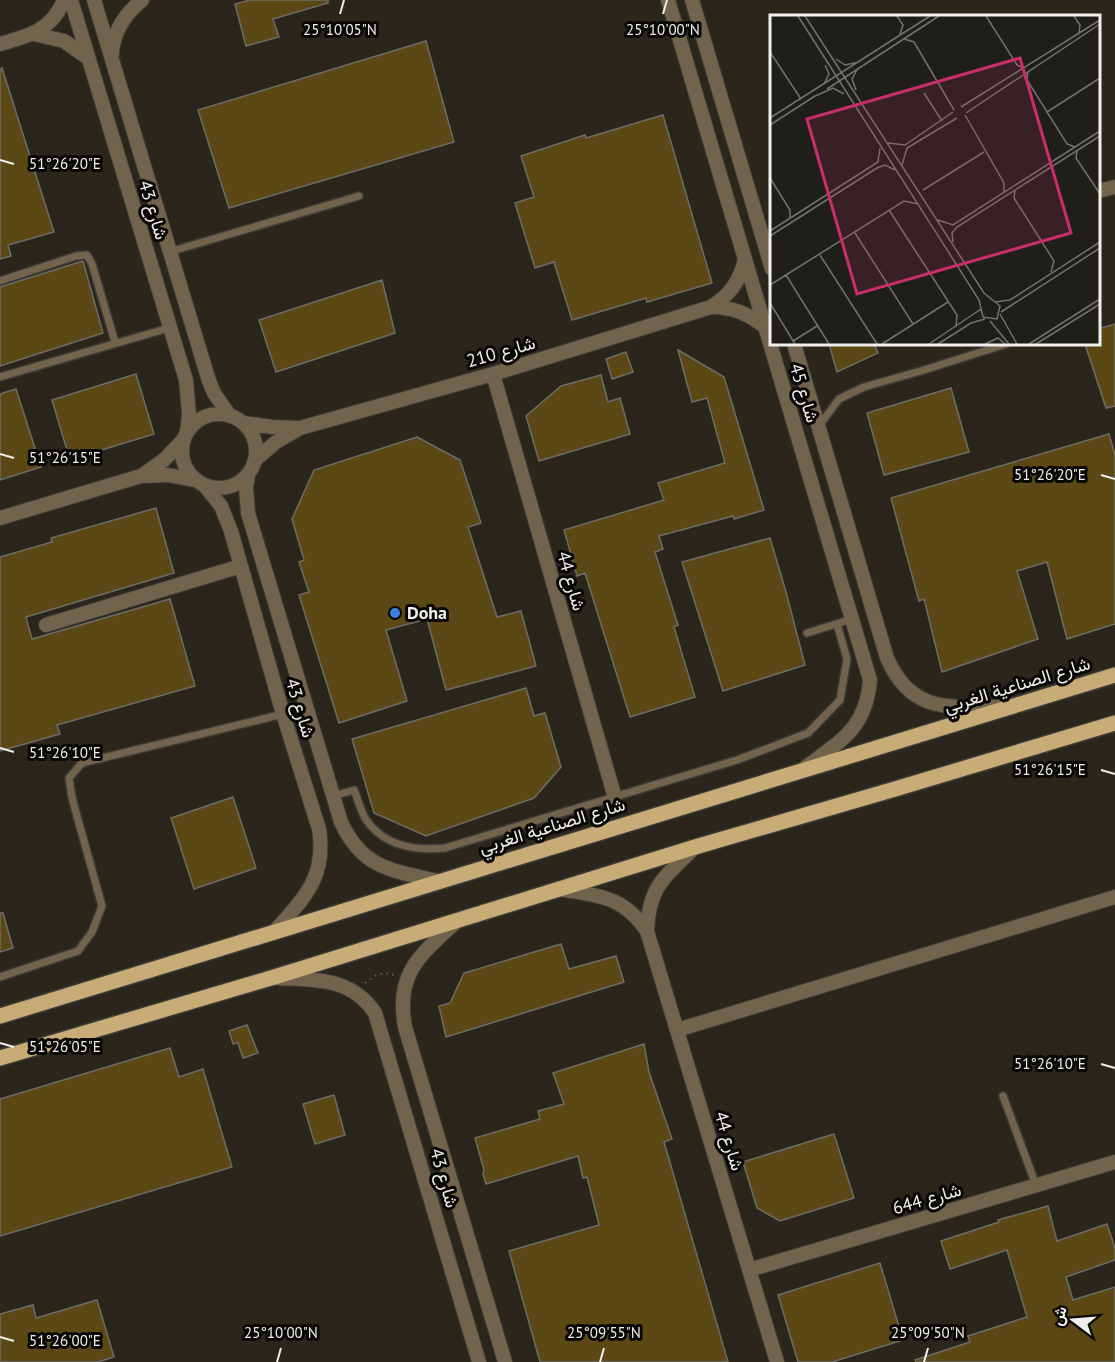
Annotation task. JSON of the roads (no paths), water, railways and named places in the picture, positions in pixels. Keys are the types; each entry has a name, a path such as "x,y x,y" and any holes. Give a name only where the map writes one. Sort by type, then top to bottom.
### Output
{"main road":[{"name":"شارع الصناعية الغربي","path":"0,1016 1115,675"},
{"path":"0,1058 271,978 695,847 1115,723"}],"street":[{"path":"0,44 34,34 47,26 57,15 64,0"},
{"name":"شارع 43","path":"71,0 186,380 189,414 185,436"},
{"name":"شارع 43","path":"94,0 209,381 230,416"},
{"path":"126,0 143,0"},
{"path":"112,60 116,32 131,9 143,0"},
{"name":"شارع 45","path":"668,0 770,344"},
{"path":"692,0 769,255"},
{"path":"34,34 64,41 88,58"},
{"path":"1100,191 1115,187"},
{"name":"شارع 210","path":"711,307 730,292 737,282 745,259"},
{"name":"شارع 210","path":"255,460 276,442 300,428 493,374 711,307 723,307 746,314 765,327"},
{"name":"شارع 45","path":"770,345 870,680 868,698 862,715 852,731 801,772"},
{"name":"شارع 45","path":"794,345 887,658 894,673 904,688 919,699 938,705 1011,708"},
{"name":"شارع 44","path":"493,374 615,798"},
{"path":"0,518 141,476 168,475 214,489 233,486 248,475 255,460 255,444 244,423 230,416 214,414 206,416 192,425 164,460 141,476"},
{"name":"شارع 210","path":"244,423 300,428"},
{"path":"185,436 182,449 184,465 199,483"},
{"name":"شارع 43","path":"248,475 246,487 248,513 341,822 349,839 360,853 374,863 391,870 437,881"},
{"name":"شارع 43","path":"199,483 217,501 227,518 283,714 320,829 321,862 313,884 299,904 273,933"},
{"path":"46,625 241,566"},
{"name":"شارع 44","path":"647,931 651,899 658,886 695,847"},
{"name":"شارع 44","path":"558,889 614,900 627,907 638,917 647,931 777,1362"},
{"path":"677,1030 1115,897"},
{"name":"شارع 43","path":"457,921 421,955 406,979 402,1008 405,1027 505,1362"},
{"name":"شارع 43","path":"271,978 330,982 344,986 356,992 375,1013 479,1362"},
{"name":"شارع 644","path":"749,1270 1115,1162"}],"lane":[{"path":"169,252 359,196"},
{"path":"0,281 76,256 87,255 92,264 115,342"},
{"path":"0,377 169,328"},
{"path":"819,426 839,399 864,387 1003,345"},
{"path":"807,633 852,619"},
{"path":"333,796 354,790 366,821 390,842 425,850 445,848 737,760 808,733 840,700 847,659 837,624"},
{"path":"0,977 78,951 96,923 102,906 72,798 69,778 82,763 283,714"},
{"path":"1003,1096 1036,1185"}],"place":[{"name":"Doha","path":"395,613"}]}
